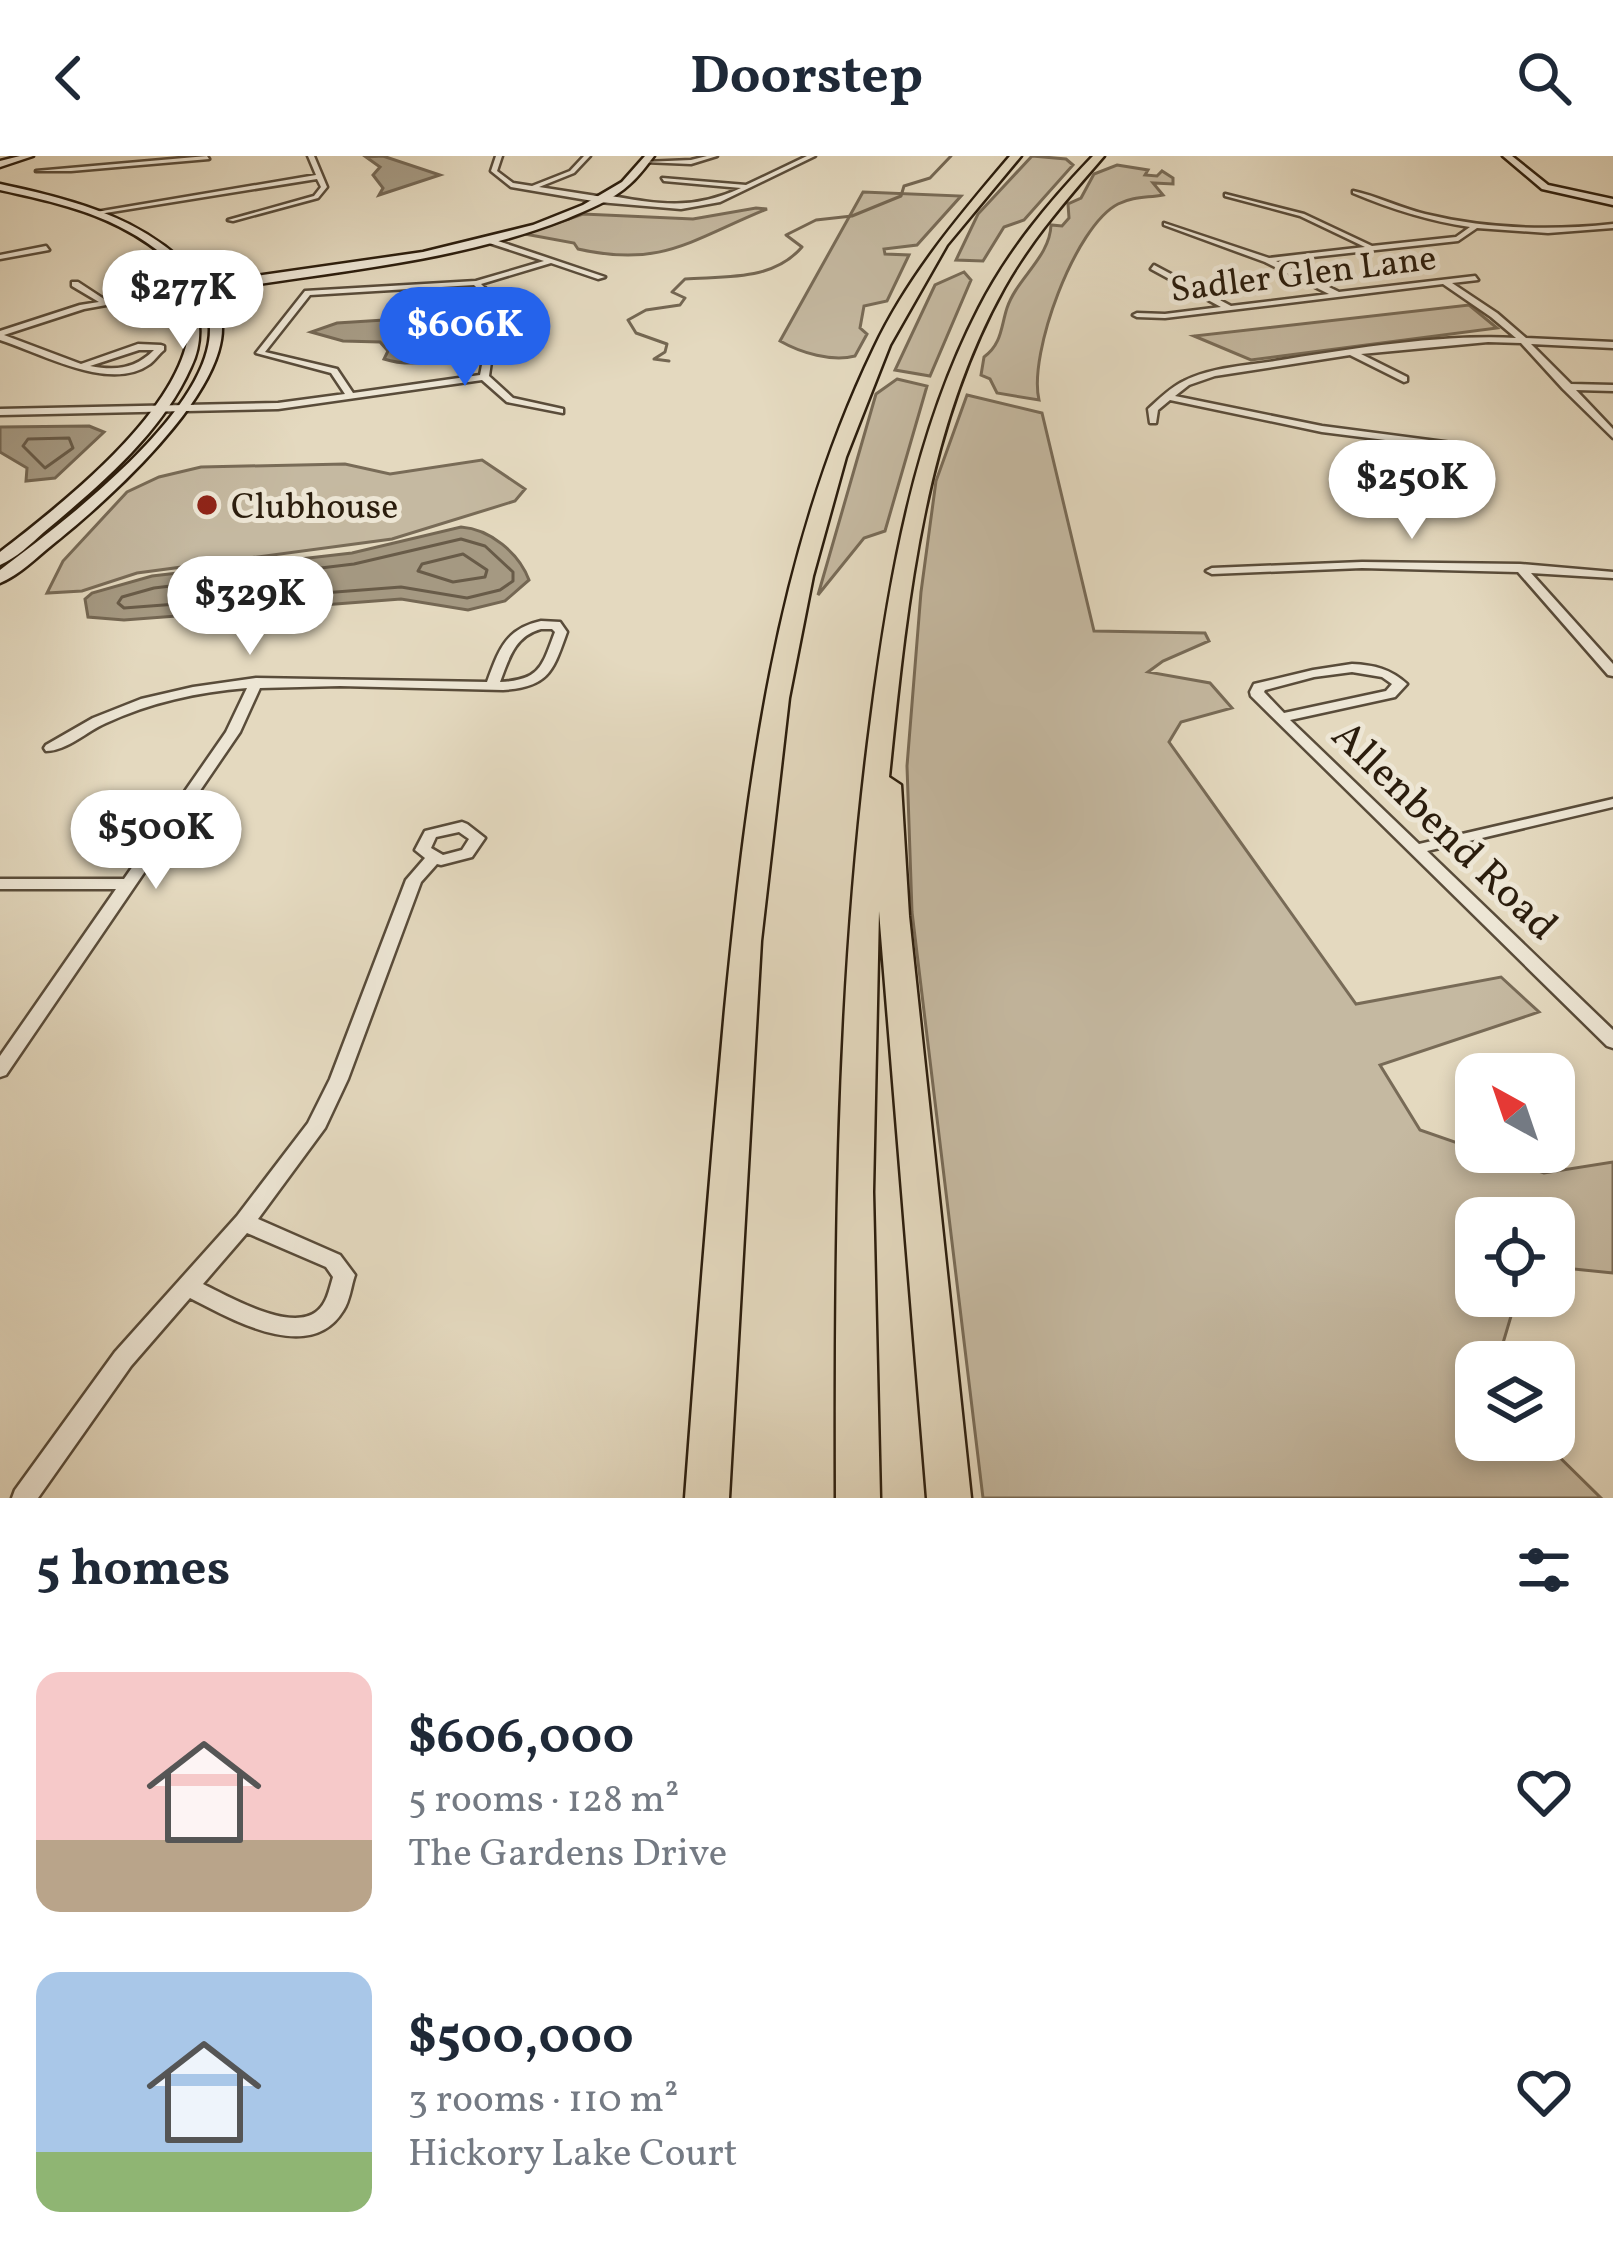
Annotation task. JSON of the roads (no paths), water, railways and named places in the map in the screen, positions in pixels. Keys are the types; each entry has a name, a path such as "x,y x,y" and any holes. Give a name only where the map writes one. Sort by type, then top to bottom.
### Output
{"highway":[{"path":"707,1498 745,955 771,744 797,608 841,447 879,350 947,235 1016,156"},
{"path":"858,1498 857,1068 868,833 879,717 906,559 928,463 987,307 1021,248 1099,156"},
{"path":"886,694 891,716 888,824 894,916 950,1498"}],"street":[{"path":"0,163 11,156"},
{"path":"0,163 28,156"},
{"path":"231,220 309,201 324,190 311,156"},
{"path":"500,156 496,175 529,189 648,204 708,203 812,156"},
{"path":"529,189 558,180 587,156"},
{"path":"0,336 104,302 394,261 489,239 602,198 633,178 649,159 691,162 714,156"},
{"path":"1507,156 1546,188 1613,202"},
{"path":"71,169 119,161 207,157 209,174"},
{"path":"117,181 119,161"},
{"path":"99,212 317,177"},
{"path":"664,179 746,187"},
{"path":"0,188 99,212 161,242 186,262 194,288 190,351 160,408 96,478 0,560"},
{"path":"0,188 129,233 182,274 213,310 214,337 181,407 114,481 0,578"},
{"path":"1355,192 1411,212 1477,225 1557,230 1613,226"},
{"path":"1227,195 1302,215 1372,247"},
{"path":"1166,224 1268,260 1339,295"},
{"path":"1268,260 1458,238 1477,225"},
{"path":"489,239 602,277"},
{"path":"0,256 46,248"},
{"path":"350,395 334,371 260,353 308,293 476,284 548,262"},
{"path":"1154,267 1231,308"},
{"name":"Sadler Glen Lane","path":"1137,315 1474,278"},
{"path":"1445,282 1526,338 1613,435"},
{"path":"75,284 104,302"},
{"path":"476,284 511,317 488,355 484,377"},
{"path":"0,336 93,371 147,367 161,348 138,347 82,366"},
{"path":"1153,421 1153,409 1167,397 1186,383 1213,374 1418,343 1526,338 1613,345"},
{"path":"1351,352 1404,379"},
{"path":"0,412 278,406 484,377 510,400 560,411"},
{"path":"1566,387 1613,388"},
{"path":"1167,397 1322,429 1449,445"},
{"path":"1212,571 1295,565 1520,567 1613,575"},
{"path":"1520,567 1613,672"},
{"path":"51,748 123,710 189,692 256,682 493,683 531,682 542,676 561,632 556,625 521,628 511,637 493,683"},
{"name":"Allenbend Road","path":"1281,718 1390,694 1400,684 1384,671 1364,666 1259,687 1258,696 1416,849 1605,1022 1613,1041"},
{"path":"0,1070 233,732 256,682"},
{"path":"1416,849 1613,803"},
{"path":"25,1498 123,1360 244,1222 315,1128 339,1079 414,880 433,858"},
{"path":"0,884 130,884"},
{"path":"186,1286 286,1331 307,1328 329,1315 341,1297 344,1275 333,1261 244,1222"}],"water":[{"path":"383,156 440,175 379,195 383,188 373,175 380,167 366,157"},
{"path":"476,317 470,345 453,357 429,362 384,359 388,351 380,342 343,341 311,332 337,323"},
{"path":"89,426 104,432 55,478 26,481 27,468 0,452 0,427"},
{"path":"461,527 502,544 529,580 505,601 468,610 401,599 124,620 88,617 85,599 92,593 152,576 352,553"}],"waterway":[{"path":"669,361 654,359 665,352 667,344 636,333 628,320 646,310 680,305 685,298 672,292 685,279 748,275 777,266 802,247 786,235 816,220 852,216 901,196 904,186 930,178 951,156"}],"place":[{"name":"Clubhouse","path":"207,505"}]}
